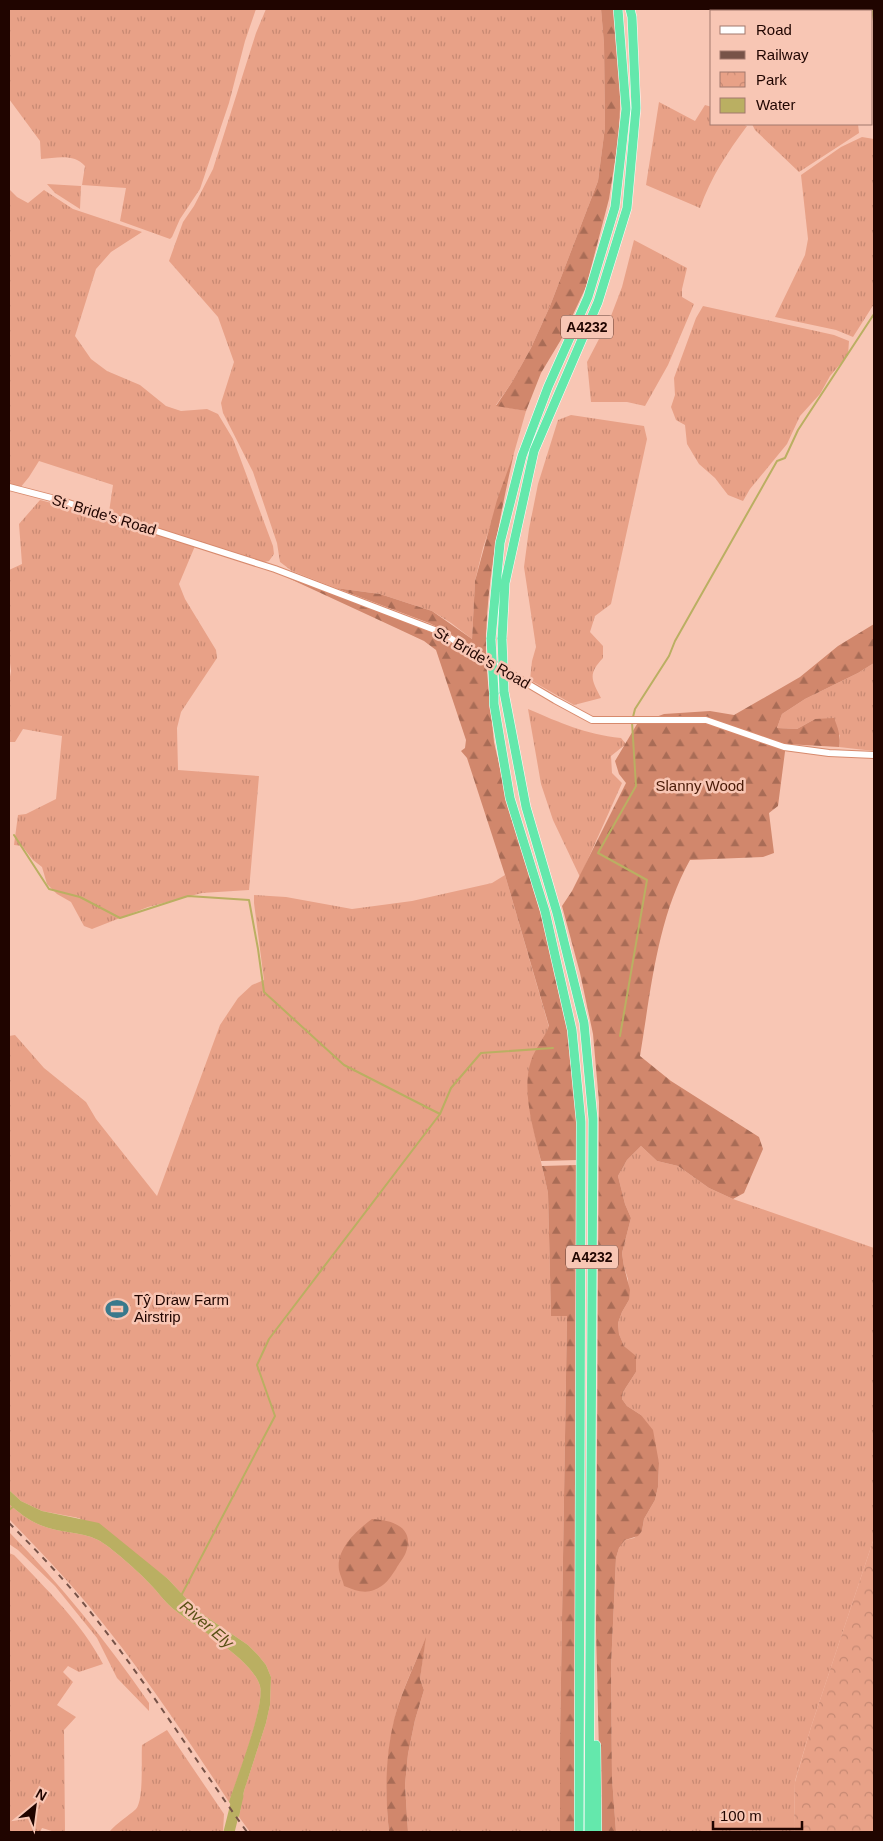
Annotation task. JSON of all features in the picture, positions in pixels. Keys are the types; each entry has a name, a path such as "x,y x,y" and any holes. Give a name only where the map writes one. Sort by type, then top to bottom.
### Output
{"highway":[{"name":"A4232","path":"579,1832 581,1122 572,1030 545,911 510,798 494,704 491,639 500,543 522,456 548,387 588,297 615,207 626,109 618,9"},
{"name":"A4232","path":"589,1832 593,1119 584,1022 557,913 526,807 504,692 502,639 505,583 534,451 598,302 627,208 636,108 630,9"},
{"path":"591,1627 598,1832"}],"street":[{"name":"St. Bride's Road","path":"9,487 59,500 215,549 351,597 453,638 555,700 592,720 706,720 784,747 829,753 874,755"}],"green space":[{"path":"9,9 256,9 245,41 229,103 200,189 180,219 170,239 120,221 126,188 82,185 85,166 81,162 64,157 41,159 40,141 9,99"},
{"path":"266,9 601,9 604,44 605,127 598,181 550,306 531,348 512,382 496,405 526,411 483,548 475,581 472,639 432,611 380,594 336,588 292,571 280,562 277,543 253,472 223,413 221,403 234,362 218,317 169,261 183,222 194,206 213,169 256,33"},
{"path":"601,9 616,9 621,78 619,136 609,199 586,287 562,338 541,373 526,411 496,406 531,348 550,306 598,181 605,127 604,44"},
{"path":"659,102 695,121 705,105 710,106 710,125 747,126 720,166 700,208 646,185"},
{"path":"752,125 858,125 859,133 799,172 755,130"},
{"path":"862,137 874,139 874,304 853,337 836,330 775,317 805,255 808,239 801,175 841,147"},
{"path":"47,184 81,186 80,209 55,193"},
{"path":"9,189 17,197 28,203 44,190 73,209 142,232 111,252 96,269 75,336 91,359 107,371 140,385 166,406 181,411 207,409 218,414 233,439 273,546 274,554 269,561 264,562 164,532 109,512 113,485 39,461 20,488 9,485"},
{"path":"634,240 687,268 682,297 694,304 668,365 645,406 627,402 591,402 587,362 611,316 622,287"},
{"path":"703,306 834,335 849,341 848,355 830,376 820,394 800,416 787,444 750,489 743,501 728,495 715,478 699,464 687,444 685,425 676,420 671,407 675,395 674,378 696,318"},
{"path":"571,415 644,426 647,439 611,604 595,616 590,632 603,646 603,658 593,673 593,681 601,698 574,705 530,680 536,647 524,567 538,484 558,420"},
{"path":"514,453 498,529 490,580 486,656 448,632 429,623 336,588 380,594 432,611 472,639 475,581 497,500"},
{"path":"40,500 195,546 179,584 185,599 216,650 217,658 181,712 177,728 178,770 259,776 249,890 202,893 148,907 92,929 84,926 71,902 57,894 47,884 42,867 33,860 22,846 14,845 18,815 26,814 56,799 62,736 23,729 15,742 9,742 9,682 11,671 9,655 9,570 22,564 19,524"},
{"path":"286,577 435,634 486,662 494,742 506,795 556,965 568,1021 576,1094 578,1160 541,1161 532,1124 527,1085 531,1061 549,1026 505,875 467,758 461,751 465,748 466,740 436,650 424,641"},
{"name":"Slanny Wood","path":"874,624 874,663 805,699 782,714 777,728 797,729 815,719 834,718 839,732 840,743 839,747 786,744 778,806 769,813 774,853 763,857 690,860 670,906 657,955 640,1056 671,1081 759,1137 763,1149 744,1193 733,1199 709,1188 678,1166 657,1161 641,1146 627,1160 618,1176 625,1204 631,1218 622,1253 630,1290 629,1300 618,1323 619,1334 624,1346 636,1356 636,1372 623,1392 622,1399 627,1406 641,1415 653,1430 659,1463 658,1487 655,1500 644,1519 642,1531 638,1536 625,1540 619,1548 616,1558 611,1667 612,1778 616,1832 601,1832 596,1631 599,1102 593,1034 580,973 562,906 572,891 626,783 619,774 615,761 637,724 664,714 710,711 734,715 800,677 838,646"},
{"path":"874,663 874,751 839,747 840,735 815,719 797,729 777,728 782,714 805,699"},
{"path":"528,709 584,731 621,738 626,744 611,756 612,773 622,783 580,877 553,820 541,784"},
{"path":"505,875 549,1027 544,1039 539,1044 532,1122 548,1193 551,1316 567,1316 560,1832 408,1832 405,1785 408,1754 424,1690 420,1679 425,1640 400,1701 391,1736 387,1777 389,1832 250,1832 239,1817 244,1791 270,1705 271,1677 266,1665 248,1645 198,1611 168,1579 152,1567 79,1518 42,1511 21,1501 9,1490 9,1036 15,1035 44,1068 86,1102 96,1119 157,1196 220,1025 238,998 252,985 264,980 254,895 286,897 352,909 412,901 492,883"},
{"path":"641,1146 657,1161 678,1166 709,1188 733,1199 874,1248 874,1538 795,1781 795,1832 616,1832 612,1778 611,1667 616,1558 619,1548 625,1540 634,1538 642,1531 644,1519 655,1500 658,1487 659,1463 641,1415 627,1406 622,1399 623,1392 636,1372 636,1357 624,1346 619,1334 618,1323 629,1300 628,1279 622,1253 631,1218 625,1204 618,1176 627,1160"},
{"path":"577,1165 574,1832 560,1832 567,1316 551,1316 548,1193 542,1166"},
{"path":"9,1504 23,1516 40,1525 91,1537 103,1543 139,1573 172,1608 236,1655 255,1676 260,1686 258,1710 229,1802 162,1702 108,1629 70,1584 9,1519"},
{"path":"372,1519 387,1521 400,1526 407,1536 408,1543 406,1552 392,1576 378,1588 366,1592 344,1586 339,1570 339,1562 348,1541"},
{"path":"9,1532 47,1572 100,1636 149,1703 149,1711 117,1678 97,1638 55,1586 18,1550 9,1544"},
{"path":"874,1538 874,1832 795,1832 795,1782 811,1727"},
{"path":"9,1553 14,1555 74,1620 103,1664 79,1672 68,1666 63,1672 73,1682 57,1705 76,1717 64,1730 65,1832 55,1832 42,1828 40,1832 9,1832"},
{"path":"426,1637 420,1679 424,1690 408,1754 405,1785 408,1832 389,1832 387,1776 391,1734 400,1699"},
{"path":"167,1730 224,1814 223,1832 109,1832 136,1809 139,1804 142,1745"}],"water":[{"path":"9,1490 21,1501 42,1511 99,1523 168,1579 198,1611 248,1645 266,1665 271,1677 270,1705 244,1791 239,1817 229,1802 258,1710 260,1686 255,1676 236,1655 172,1608 139,1573 110,1548 91,1537 47,1528 31,1521 9,1504"}],"waterway":[{"path":"873,15 874,21"},
{"path":"633,717 635,709 669,656 675,641 777,461 785,458 798,430 874,314"},
{"path":"620,1036 647,880 598,853 636,786 632,722"},
{"path":"14,835 49,889 80,897 120,918 188,896 249,900 264,992 344,1065 440,1114 269,1339 257,1365 275,1416 182,1594"},
{"path":"440,1114 451,1088 481,1053 553,1048"},
{"path":"9,1510 14,1506"},
{"name":"River Ely","path":"229,1832 238,1796"}],"railway":[{"path":"9,1523 66,1583 106,1631 247,1832"}],"place":[{"name":"Tŷ Draw Farm Airstrip","path":"117,1309"}]}
